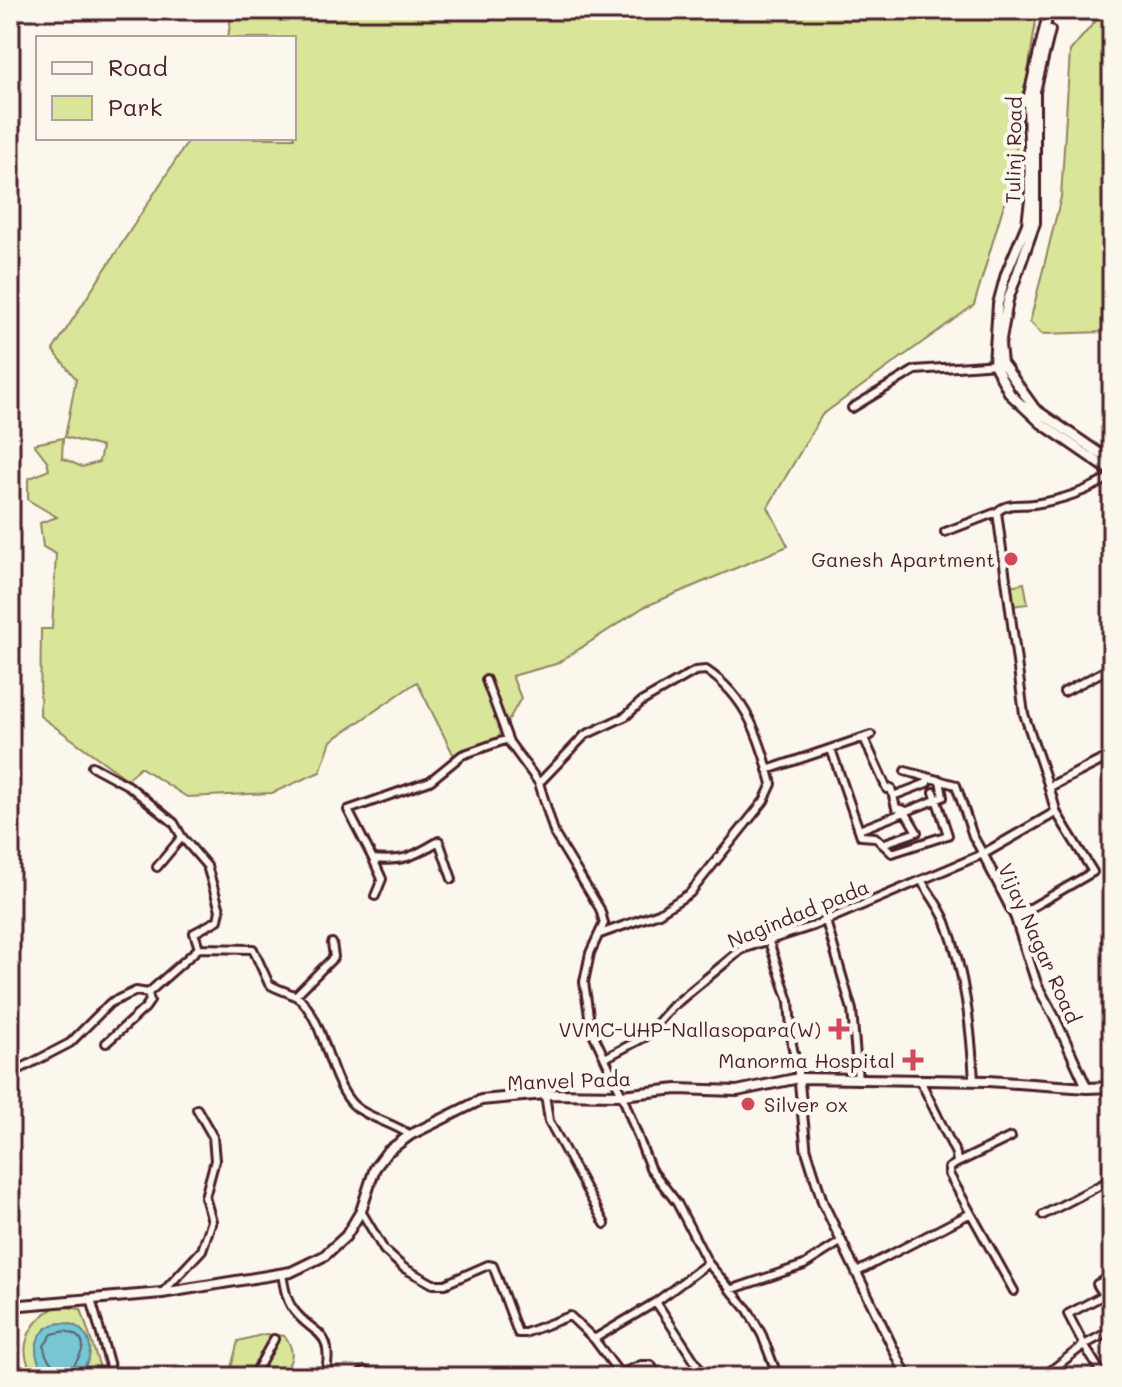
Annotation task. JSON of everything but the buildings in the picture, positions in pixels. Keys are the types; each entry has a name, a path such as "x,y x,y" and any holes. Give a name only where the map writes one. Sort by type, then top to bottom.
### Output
{"main road":[{"name":"Tulinj Road","path":"998,364 1008,300 1035,223 1035,91 1052,10"},
{"path":"998,364 1035,409 1112,462"},
{"path":"998,364 1010,394 1063,440 1112,474"},
{"name":"Manvel Pada","path":"10,1306 162,1293 282,1274 324,1256 346,1236 361,1211 375,1168 387,1152 410,1135 481,1100 545,1094 622,1095 669,1089 737,1091 799,1078 1112,1087"}],"street":[{"path":"852,408 915,370 998,364"},
{"path":"945,532 1011,505 1031,505 1084,492 1112,474"},
{"path":"997,512 1024,714 1056,812 1093,872 1015,917"},
{"path":"1064,692 1112,667"},
{"path":"539,783 585,735 621,719 641,702 695,671 706,670 725,683 746,710 772,784 771,791 690,893 659,913 600,934"},
{"path":"486,680 508,739 539,783 555,835 600,909 604,923 590,953 584,982 591,1029 622,1095 650,1168 677,1203 708,1263 748,1310 762,1335 778,1377"},
{"path":"767,770 868,737 887,789 891,788 896,808 904,810 917,832 882,844"},
{"path":"375,896 382,879 348,810 430,781 462,755 508,739"},
{"path":"831,749 861,836 875,837 892,853 948,835 935,796"},
{"path":"1049,787 1112,755"},
{"path":"92,766 129,786 157,808 174,823 207,866 220,910 218,920 194,933 199,948"},
{"path":"905,771 956,785 973,836 983,854 1056,812"},
{"path":"893,796 927,783 928,778"},
{"path":"859,830 935,796 943,797 940,780"},
{"path":"157,867 182,837"},
{"path":"373,859 393,861 410,858 439,841 452,879"},
{"name":"Nagindad pada","path":"605,1058 645,1037 673,1006 742,949 826,921 983,854"},
{"name":"Vijay Nagar Road","path":"983,854 1015,917 1031,972 1087,1088"},
{"path":"921,880 945,919 955,951 971,1033 974,1081"},
{"path":"826,921 852,1010 858,1080"},
{"path":"769,942 789,1001 806,1149 823,1203 907,1377"},
{"path":"296,995 334,957 332,943"},
{"path":"148,993 199,948 253,949 269,984 296,995 304,1003 323,1036 350,1101 410,1135"},
{"path":"10,1079 18,1070 70,1043 110,1003 136,991 148,993"},
{"path":"106,1043 145,1008 150,1001 148,993"},
{"path":"921,1082 956,1154 957,1163"},
{"path":"545,1094 549,1121 605,1224"},
{"path":"162,1293 202,1250 212,1221 205,1197 215,1160 213,1137 197,1109"},
{"path":"1011,1137 957,1163 948,1172 1014,1291"},
{"path":"1112,1165 1108,1167 1112,1173"},
{"path":"1043,1215 1112,1179"},
{"path":"361,1211 384,1250 404,1268 433,1284 445,1284 488,1265 493,1266 518,1333 570,1316 594,1339 621,1376 646,1364 651,1365 658,1377"},
{"path":"857,1272 969,1214"},
{"path":"730,1290 804,1265 842,1241"},
{"path":"594,1339 656,1302 708,1263"},
{"path":"282,1274 290,1305 324,1339 328,1362 325,1377"},
{"path":"1112,1277 1097,1284 1104,1295 1068,1314 1100,1371 1112,1376"},
{"path":"91,1299 113,1377"},
{"path":"656,1302 705,1377"},
{"path":"1047,1377 1049,1372 1084,1345 1112,1330"},
{"path":"253,1377 274,1339"},
{"path":"356,1377 365,1371 376,1377"}],"green space":[{"path":"232,10 1032,10 1036,20 1012,177 974,305 822,415 768,507 788,546 644,607 556,664 512,676 521,698 499,737 454,756 417,682 331,741 320,772 272,793 187,797 140,767 127,779 40,716 41,629 52,629 56,554 43,547 40,523 57,517 28,500 28,479 49,470 47,461 34,444 63,438 62,458 82,467 99,462 102,447 65,437 76,379 53,350 189,140 296,140 296,36 228,36"},
{"path":"1112,10 1112,328 1105,332 1042,334 1030,322 1061,197 1070,51 1103,12"},
{"path":"1024,583 1028,604 1012,606 1010,586"},
{"path":"57,1306 81,1309 101,1371 86,1377 36,1377 29,1367 26,1347 32,1328"},
{"path":"265,1334 285,1336 292,1352 288,1367 280,1377 238,1377 231,1368 238,1341"}],"water":[{"path":"63,1323 82,1331 90,1350 82,1369 63,1377 44,1369 36,1350 44,1331"}],"place":[{"name":"Ganesh Apartment","path":"1011,559"},
{"name":"VVMC-UHP-Nallasopara(W)","path":"839,1029"},
{"name":"Manorma Hospital","path":"913,1060"},
{"name":"Silver ox","path":"748,1104"}]}
